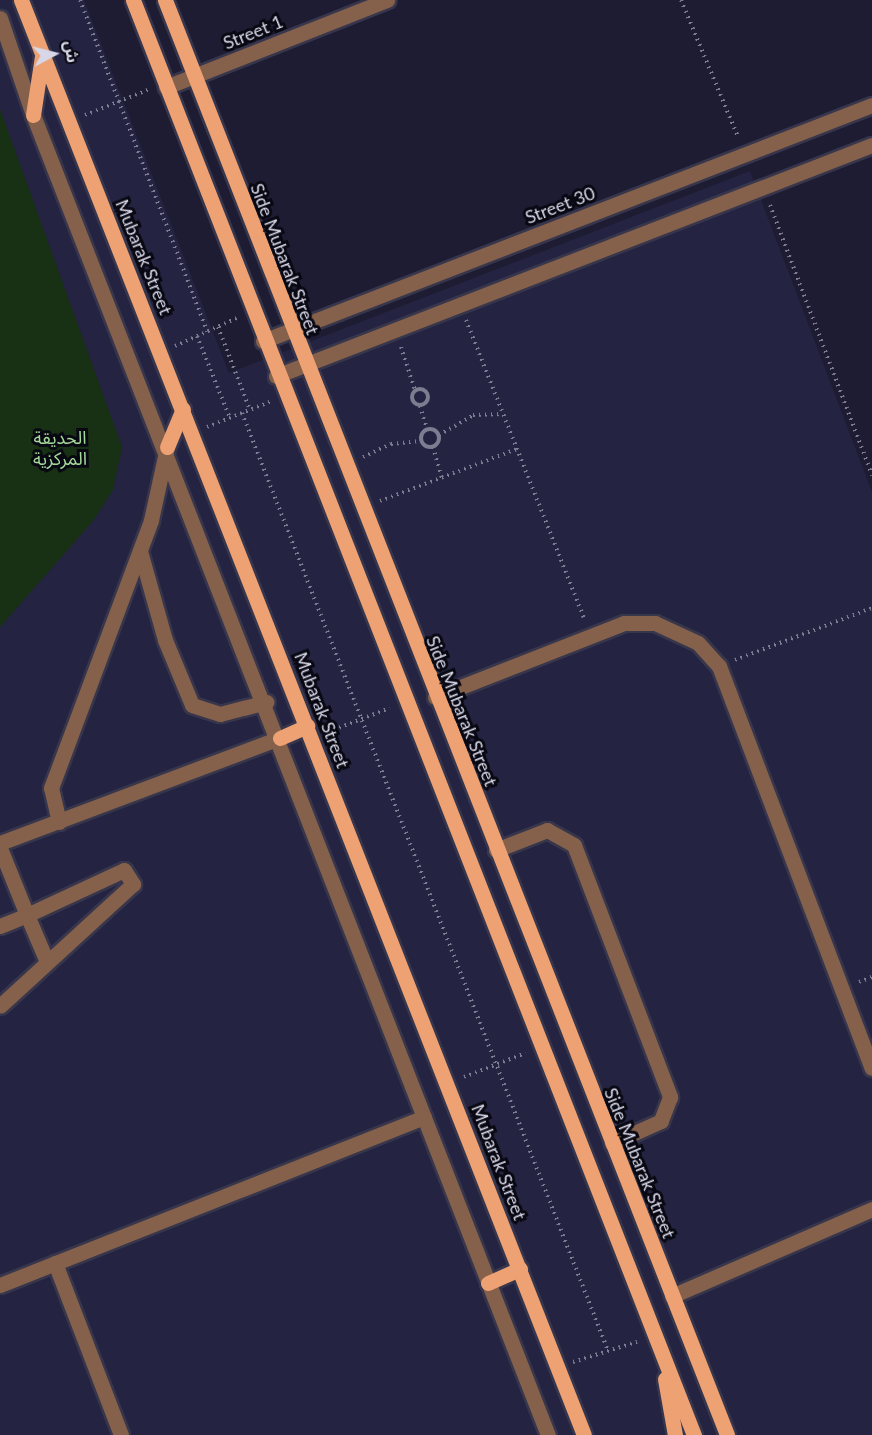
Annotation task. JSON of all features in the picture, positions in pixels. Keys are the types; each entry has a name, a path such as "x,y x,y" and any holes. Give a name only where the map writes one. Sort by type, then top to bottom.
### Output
{"main road":[{"name":"Mubarak Street","path":"21,0 585,1431"},
{"path":"133,0 276,376 694,1435"},
{"name":"Side Mubarak Street","path":"165,0 291,330 727,1435"},
{"path":"33,115 42,56"},
{"path":"167,447 183,410"},
{"path":"280,738 309,732"},
{"path":"488,1283 520,1269"},
{"path":"657,1342 675,1435"}],"street":[{"name":"Street 1","path":"165,85 194,76 387,0"},
{"path":"0,18 33,115 167,447 548,1435"},
{"name":"Street 30","path":"263,341 872,105"},
{"path":"276,376 872,145"},
{"path":"59,822 51,788 140,551 167,447"},
{"path":"140,551 165,640 192,705 220,714 266,702"},
{"path":"435,697 590,634 624,623 655,623 685,634 719,666 872,1068"},
{"path":"47,962 0,846 280,738"},
{"path":"496,850 547,830 574,845 670,1097 661,1121 612,1143"},
{"path":"0,926 124,870 133,884 0,1006"},
{"path":"0,1285 424,1117"},
{"path":"672,1296 872,1209"},
{"path":"55,1263 116,1432"}],"path":[{"path":"80,0 207,331"},
{"path":"682,0 746,154"},
{"path":"69,122 165,85"},
{"path":"763,187 872,475"},
{"path":"460,304 590,634"},
{"path":"161,352 251,312"},
{"path":"218,327 250,410"},
{"path":"396,330 415,390 412,402 420,406 427,429 422,441"},
{"path":"197,336 230,418"},
{"path":"415,390 423,389 428,397 420,406"},
{"path":"193,433 284,396"},
{"path":"242,413 608,1351"},
{"path":"442,478 433,447 439,435 473,415 503,414"},
{"path":"427,429 439,435"},
{"path":"347,472 378,448 422,441 433,447"},
{"path":"361,508 517,450"},
{"path":"719,666 872,608"},
{"path":"309,732 360,720 405,702"},
{"path":"447,1083 541,1047"},
{"path":"558,1366 608,1351 657,1342"}],"shaded area":[{"path":"0,0 84,0 229,373 750,171 872,492 872,1435 0,1435"}],"green space":[{"name":"الحديقة المركزية","path":"0,109 122,447 113,490 93,521 0,627"}]}
